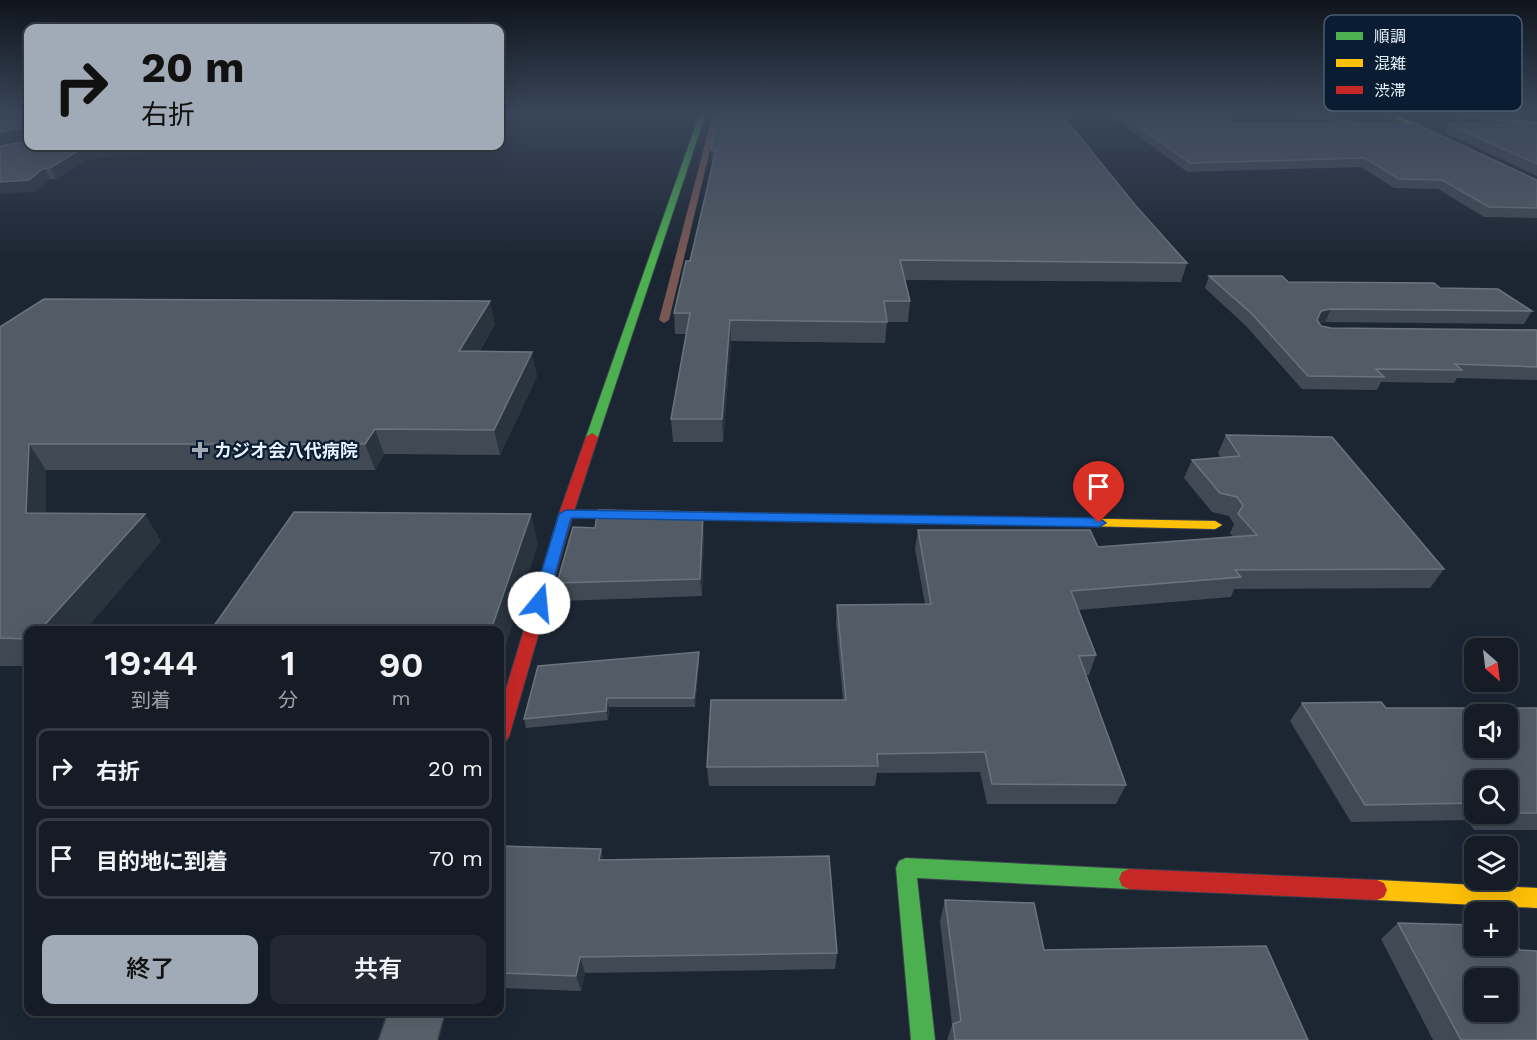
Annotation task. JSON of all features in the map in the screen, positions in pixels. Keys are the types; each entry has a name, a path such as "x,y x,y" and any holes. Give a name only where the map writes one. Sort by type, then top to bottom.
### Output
{"street":[{"path":"504,722 566,514 686,162"},
{"path":"566,514 1215,525"},
{"path":"923,1040 906,868 1537,898"},
{"path":"408,1040 415,1016"}],"building":[{"path":"0,162 61,162 50,168 44,168 29,180 0,182"},
{"path":"713,162 1100,162 1187,263 900,260 910,301 884,301 887,322 730,320 722,419 671,419 690,313 674,313 686,261 690,261"},
{"path":"1188,162 1241,162 1190,163"},
{"path":"1371,162 1497,162 1537,180 1537,208 1489,207 1442,180 1399,179"},
{"path":"1209,276 1282,276 1288,282 1434,283 1440,288 1498,289 1532,311 1331,309 1321,311 1317,320 1321,326 1331,328 1537,330 1537,367 1455,364 1462,370 1376,369 1384,377 1308,376 1251,313"},
{"path":"44,299 490,301 459,351 532,352 494,430 375,429 365,444 29,444 26,513 145,514 44,626 24,626 24,639 0,638 0,327"},
{"path":"1226,435 1332,437 1444,569 1235,570 1241,577 1071,591 1096,655 1079,656 1126,785 992,784 985,752 877,754 878,766 707,767 711,700 846,700 837,605 931,604 918,530 1090,530 1098,547 1257,535 1238,514 1243,505 1237,497 1220,493 1192,460 1240,456"},
{"path":"598,510 703,512 700,579 557,583 573,527 595,528"},
{"path":"294,512 531,514 492,626 214,626"},
{"path":"699,652 694,698 607,698 606,711 524,719 538,666"},
{"path":"1381,702 1386,708 1464,708 1464,758 1518,758 1518,708 1537,708 1537,813 1518,813 1518,770 1464,770 1464,803 1365,805 1302,703"},
{"path":"504,846 601,849 599,860 829,856 837,953 580,957 576,976 504,973"},
{"path":"945,900 1034,903 1044,950 1266,946 1308,1040 955,1040 953,1024 961,1021"},
{"path":"1398,923 1464,925 1464,956 1518,956 1518,947 1520,950 1537,951 1537,1040 1461,1040"}],"waterway":[{"path":"664,320 704,162"}],"traffic: fast":[{"path":"592,437 686,162"},
{"path":"566,514 1000,521"},
{"path":"923,1040 906,868 1129,879"}],"traffic: slow":[{"path":"1000,521 1215,525"},
{"path":"1377,890 1537,898"}],"traffic: jam":[{"path":"504,723 566,514 592,437"},
{"path":"1129,879 1377,890"}],"place":[{"name":"カジオ会八代病院","path":"200,450"}],"route":[{"path":"539,603 566,514 1099,523"}]}
